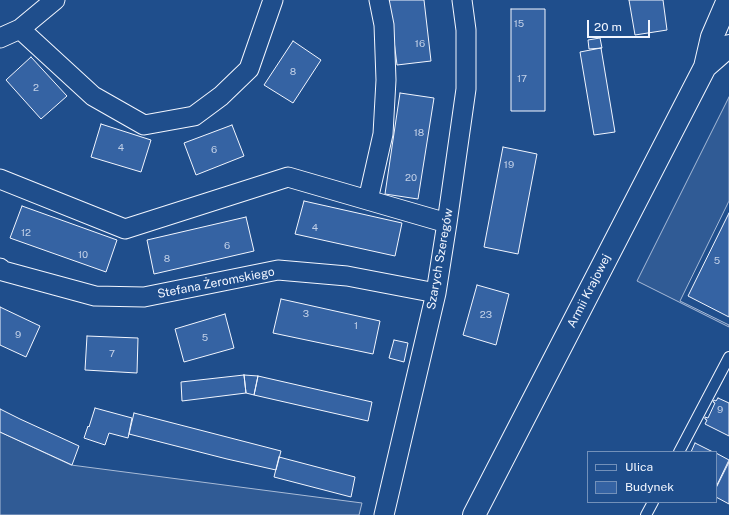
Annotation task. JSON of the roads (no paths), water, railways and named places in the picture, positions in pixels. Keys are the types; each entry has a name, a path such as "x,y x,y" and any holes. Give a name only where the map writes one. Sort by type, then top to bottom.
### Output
{"street":[{"path":"0,38 20,29 55,0"},
{"path":"20,29 93,96 144,125 194,116 222,96 249,69 272,0"},
{"path":"368,200 383,134 386,80 384,25 379,0"},
{"name":"Szarych Szeregów","path":"384,515 436,293 447,223 466,90 466,30 462,0"},
{"name":"Armii Krajowej","path":"474,515 705,67 712,37 728,0"},
{"name":"Armii Krajowej","path":"705,67 729,46"},
{"path":"0,179 125,228 288,177 447,223"},
{"name":"Stefana Żeromskiego","path":"0,268 3,271 95,296 144,298 278,270 347,276 436,293"}],"lane":[{"path":"680,451 729,357"},
{"path":"646,515 652,503"}]}
